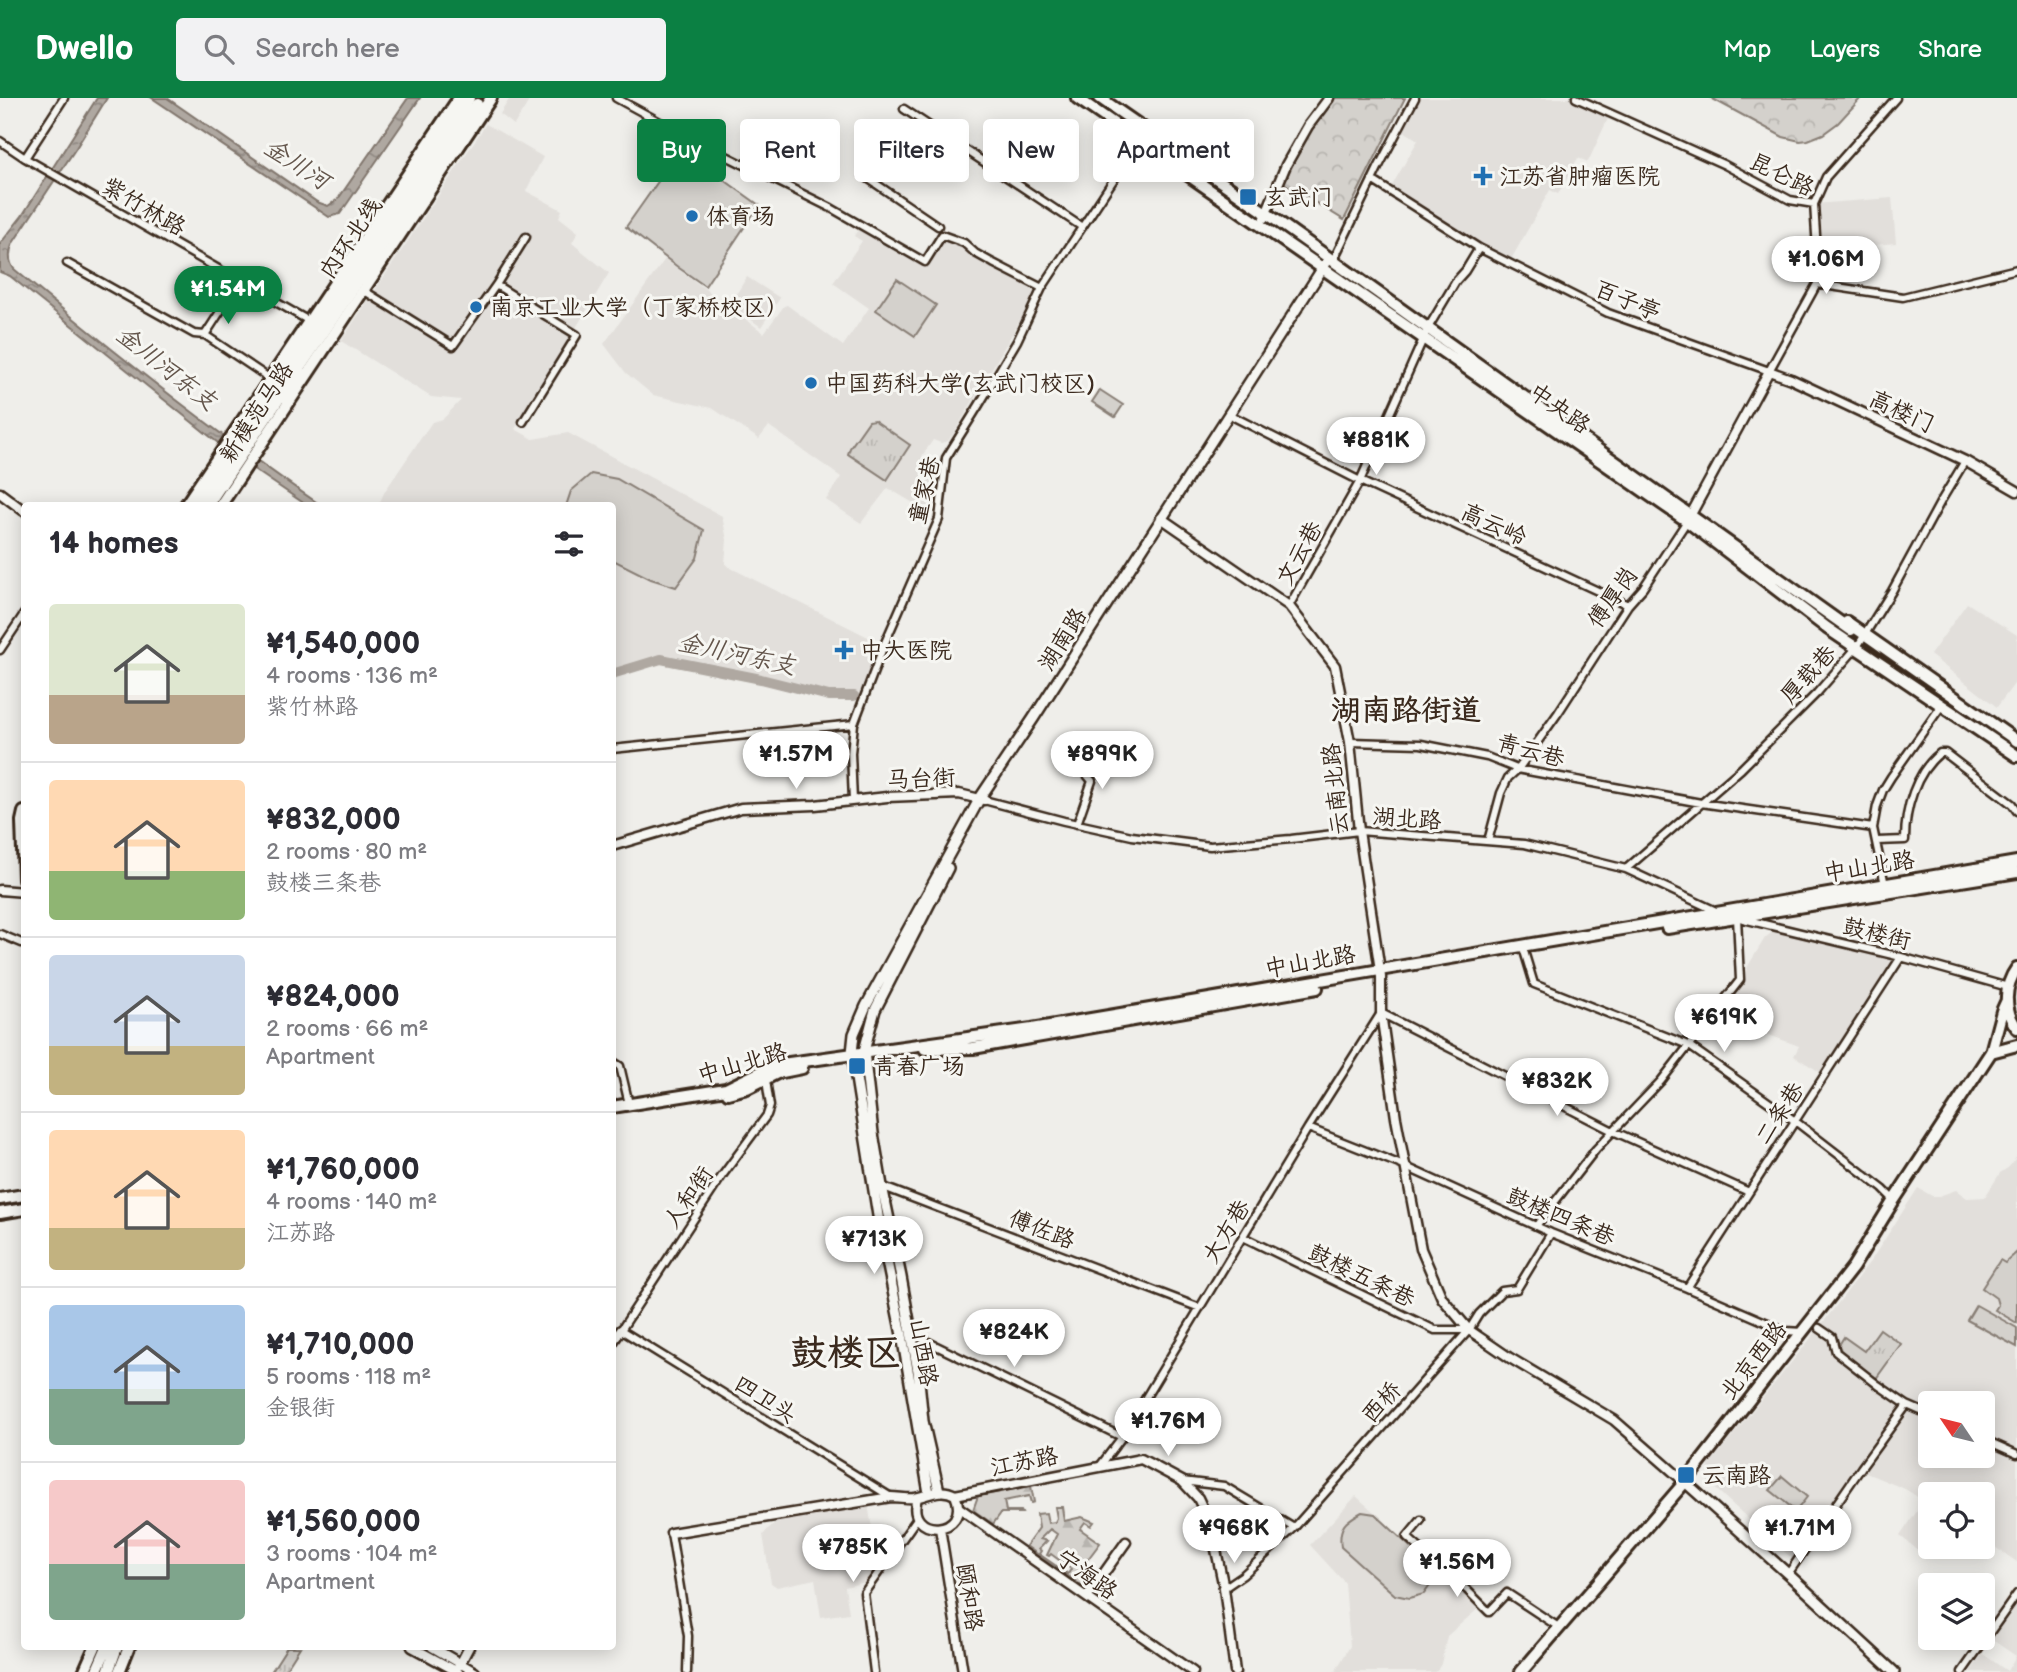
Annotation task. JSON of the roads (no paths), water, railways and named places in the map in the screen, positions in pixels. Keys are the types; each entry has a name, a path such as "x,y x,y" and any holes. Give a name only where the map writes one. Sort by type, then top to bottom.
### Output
{"main road":[{"name":"新模范马路","path":"251,433 269,378 339,279 459,98"},
{"name":"新模范马路","path":"251,433 306,375 491,98"},
{"name":"中央路","path":"1077,98 1107,119"},
{"name":"中央路","path":"1100,98 1266,213 1425,333 1849,632 1782,580"},
{"name":"内环北线","path":"198,502 220,460 251,433 473,101"},
{"name":"中央路","path":"1198,182 1324,270 1425,333"},
{"path":"339,279 386,230"},
{"path":"366,286 386,230"},
{"name":"内环北线","path":"210,502 233,476 259,412 386,230"},
{"name":"湖南路","path":"858,1056 875,1010 982,799 1039,721 1164,519 1331,260"},
{"name":"湖南路","path":"1164,519 1234,417 1324,270"},
{"path":"259,412 284,359"},
{"name":"新模范马路","path":"188,502 220,460"},
{"name":"新模范马路","path":"222,502 233,476"},
{"name":"中央路","path":"1689,518 1830,609 2017,741"},
{"name":"中央路","path":"1689,518 1827,628 2017,756"},
{"name":"中山北路","path":"616,1108 726,1089 775,1065 858,1056 1737,917 1886,890 2017,862"},
{"name":"中山北路","path":"1380,974 1719,912 2017,872"},
{"path":"2017,968 2008,987 2007,1000 2012,1022 2017,1028"},
{"name":"北京西路","path":"1521,1672 1685,1482 1853,1266 1991,1052 2007,1000"},
{"path":"1991,1052 2017,1045"},
{"name":"中山北路","path":"616,1108 727,1093 747,1088 777,1073 858,1056"},
{"name":"山西路","path":"858,1056 877,1184 878,1222 906,1334 934,1492"},
{"path":"0,1199 21,1196"},
{"path":"0,1213 21,1210"},
{"path":"1685,1482 1894,1672"},
{"path":"84,1672 94,1650"},
{"path":"99,1671 106,1650"},
{"path":"99,1671 115,1650"},
{"path":"120,1672 128,1650"}],"street":[{"path":"27,159 64,98"},
{"path":"616,98 839,213 925,262 943,235 964,243 975,253 1042,288"},
{"path":"1261,226 1291,156 1329,98"},
{"path":"1331,260 1415,98"},
{"name":"昆仑路","path":"1576,98 1725,165 1790,200 1814,204 1817,284 1769,372"},
{"path":"1814,204 1826,177 1896,98"},
{"path":"904,110 1083,226"},
{"name":"紫竹林路","path":"0,141 309,321"},
{"name":"百子亭","path":"1372,180 1479,248 1608,313 1769,372"},
{"path":"873,182 938,226"},
{"name":"童家巷","path":"853,801 853,724 939,519 946,458 1017,341 1042,288 1112,182"},
{"path":"366,286 453,346 526,237"},
{"path":"1425,333 1479,248"},
{"path":"67,262 194,334 205,335 269,378"},
{"path":"1817,284 1903,297 2017,269"},
{"path":"496,285 577,335 523,422"},
{"path":"205,335 227,301"},
{"name":"文云巷","path":"1289,606 1360,481 1425,333"},
{"name":"高楼门","path":"1769,372 1791,379 1965,461 2017,491"},
{"name":"傅厚岗","path":"1488,841 1501,793 1508,778 1519,768 1558,713 1628,605 1643,588 1689,518 1769,372"},
{"name":"高云岭","path":"1234,417 1360,481 1628,605"},
{"name":"厚载巷","path":"1626,869 1741,769 1808,703 1857,647 1892,591 1965,461"},
{"path":"0,493 21,509"},
{"name":"云南北路","path":"1164,519 1289,606 1335,666 1350,742 1359,831 1380,974"},
{"path":"0,650 21,618"},
{"path":"1886,890 1873,828 1877,806 1883,790 1942,705"},
{"path":"616,748 853,724"},
{"name":"青云巷","path":"1350,742 1420,744 1487,757 1517,769 1701,803 1873,828"},
{"path":"1077,824 1091,781 1087,775 1093,749"},
{"path":"1877,841 1905,840 1906,813 1917,782 1940,753 1945,753 2012,804 2017,811"},
{"name":"马台街","path":"616,845 741,808 958,794 982,799"},
{"name":"湖北路","path":"982,799 1132,836 1210,845 1359,831 1524,844 1626,869 1719,912 1737,917"},
{"path":"0,890 21,891"},
{"path":"1536,1226 1596,1149 1661,1081 1740,980 1737,917"},
{"name":"鼓楼街","path":"1737,917 1901,957 2008,987"},
{"path":"0,934 21,943"},
{"path":"1524,951 1534,984 1688,1045 1795,1121 1894,1200"},
{"name":"二条巷","path":"1687,1288 1901,957"},
{"path":"1380,974 1381,1013 1404,1166 1421,1249 1442,1298 1469,1330 1510,1358 1614,1420 1685,1482"},
{"path":"1381,1013 1613,1131 1749,1192"},
{"name":"大方巷","path":"1100,1466 1122,1437 1308,1128 1381,1013"},
{"path":"616,1064 620,1066 629,1104"},
{"name":"人和街","path":"621,1330 722,1176 767,1115 770,1106 766,1080"},
{"name":"鼓楼四条巷","path":"1308,1128 1404,1166 1551,1233 1786,1331 1802,1332"},
{"name":"傅佐路","path":"877,1184 1200,1308"},
{"name":"西桥","path":"1224,1588 1243,1575 1294,1528 1469,1330 1479,1314 1502,1291 1517,1289 1551,1233"},
{"name":"鼓楼五条巷","path":"1243,1237 1435,1330 1469,1330"},
{"path":"1819,1328 1832,1337 1836,1352 1878,1385 1918,1410"},
{"path":"616,1337 621,1330"},
{"name":"四卫头","path":"621,1330 891,1497"},
{"path":"906,1334 1122,1437"},
{"path":"1788,1574 1907,1405"},
{"path":"1995,1444 2017,1454"},
{"name":"江苏路","path":"934,1492 946,1491 955,1495 1141,1459 1182,1481 1198,1498 1211,1526 1224,1588 1235,1672"},
{"path":"1182,1481 1224,1486 1294,1528"},
{"path":"687,1672 688,1636 671,1533 891,1497 917,1497 934,1492"},
{"path":"917,1497 915,1509 918,1517 926,1525 940,1528 953,1520 958,1507 955,1495"},
{"name":"宁海路","path":"958,1507 1193,1672"},
{"path":"874,1672 864,1593 918,1517"},
{"path":"1421,1521 1407,1537 1489,1612 1507,1593 1560,1628"},
{"name":"颐和路","path":"940,1528 963,1672"},
{"path":"1087,1597 1126,1542"},
{"path":"1962,1672 2016,1596"},
{"path":"418,1650 458,1669 475,1672"},
{"path":"436,1650 458,1669"},
{"path":"458,1669 468,1650"}],"water":[{"path":"97,98 107,98 13,243 10,256 12,266 165,391 316,502 302,502 233,455 10,276 0,272 0,244 22,216"},
{"path":"152,98 167,98 317,202 328,206 338,199 408,98 420,98 340,214 329,217"}],"waterway":[{"name":"金川河东支","path":"616,673 661,659 829,696 854,696"}],"tunnel":[{"path":"1847,635 1894,667"}],"place":[{"name":"江苏省肿瘤医院","path":"1483,176"},
{"name":"玄武门","path":"1248,197"},
{"name":"体育场","path":"692,216"},
{"name":"南京工业大学（丁家桥校区）","path":"476,307"},
{"name":"中国药科大学(玄武门校区)","path":"811,383"},
{"name":"中大医院","path":"844,650"},
{"name":"青春广场","path":"857,1066"},
{"name":"云南路","path":"1686,1475"}],"district":[{"name":"湖南路街道","path":"1406,710"},
{"name":"鼓楼区","path":"846,1352"}],"water label":[{"name":"金川河","path":"297,164"}]}
